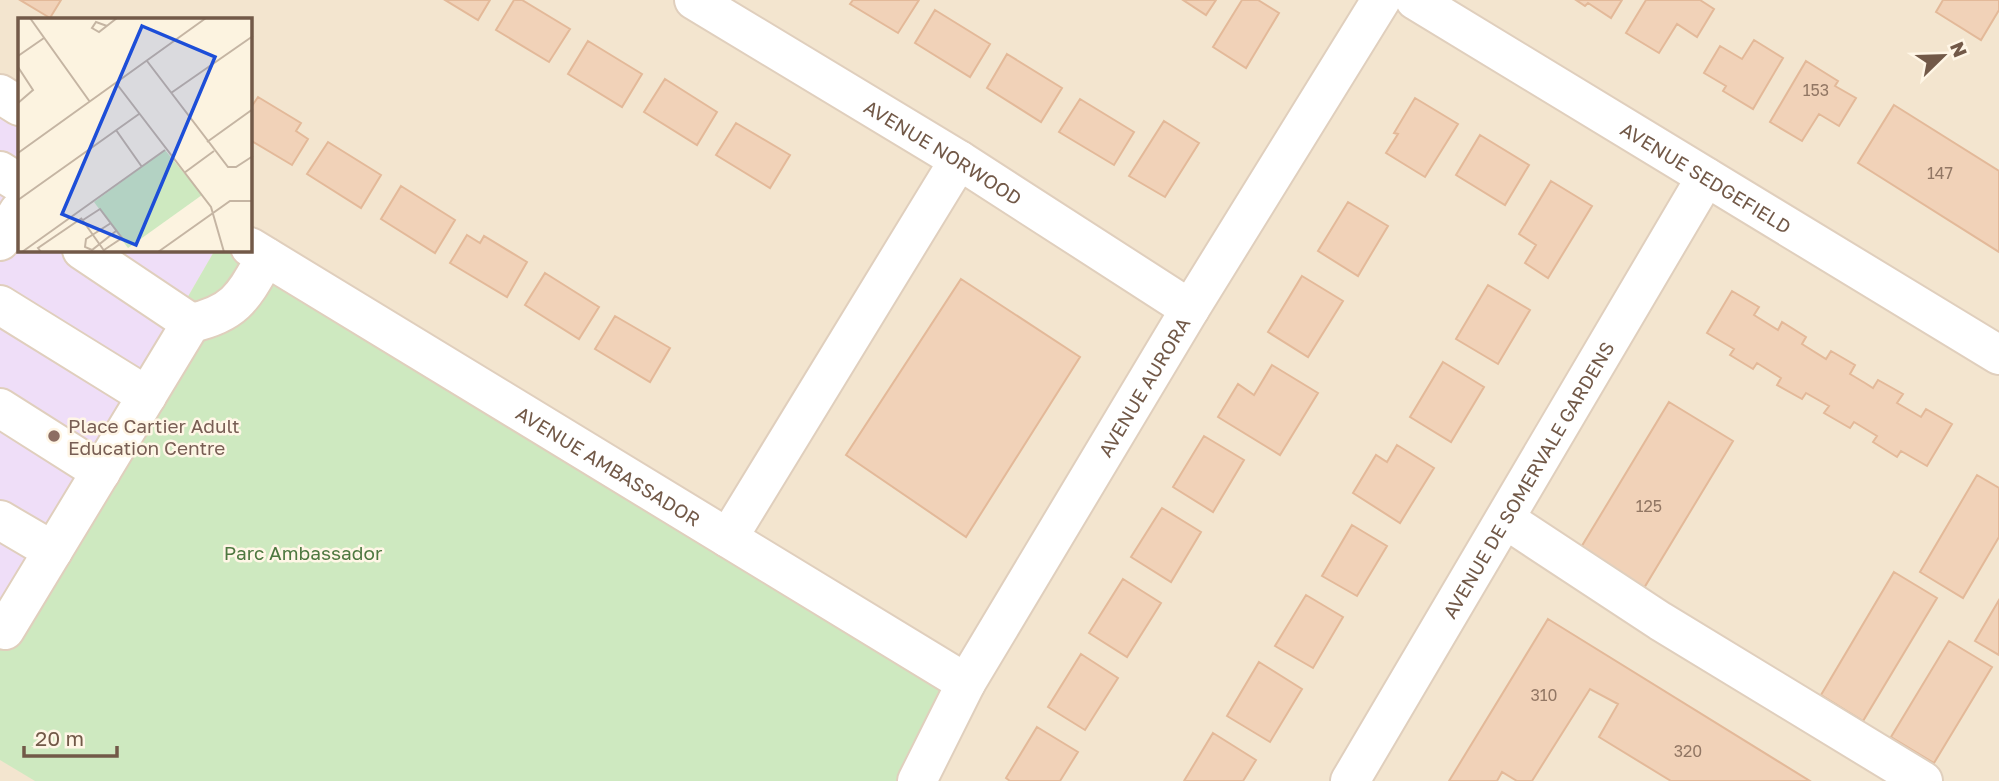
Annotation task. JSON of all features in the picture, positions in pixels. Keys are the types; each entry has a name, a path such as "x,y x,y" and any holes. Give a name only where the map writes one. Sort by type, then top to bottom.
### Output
{"street":[{"name":"AVENUE NORWOOD","path":"694,0 959,160 1190,309"},
{"name":"AVENUE AURORA","path":"917,781 967,683 1190,309 1381,0"},
{"name":"AVENUE SEDGEFIELD","path":"1415,0 1999,355"},
{"path":"0,94 18,105"},
{"path":"728,538 959,160"},
{"path":"0,171 18,182"},
{"name":"AVENUE DE SOMERVALE GARDENS","path":"1350,781 1706,177"},
{"path":"0,242 18,213"},
{"path":"85,252 191,323 214,318 230,310 252,282 258,252"},
{"name":"AVENUE AMBASSADOR","path":"258,252 967,683"},
{"path":"0,305 147,396"},
{"path":"0,627 5,630 191,323"},
{"path":"0,408 101,472"},
{"path":"1505,519 1660,621 1923,781"},
{"path":"0,520 53,551"}],"shaded area":[{"path":"0,0 1999,0 1999,781 0,781"},
{"name":"Place Cartier Adult Education Centre","path":"0,105 18,116 18,252 214,252 0,621"}],"green space":[{"name":"Parc Ambassador","path":"214,252 242,252 966,683 915,781 35,781 0,760 0,621"}],"building":[{"path":"20,0 61,0 50,18"},
{"path":"445,0 490,0 478,20"},
{"path":"514,0 522,0 570,29 549,62 496,30"},
{"path":"853,0 919,0 898,33 850,4"},
{"path":"1183,0 1216,0 1206,15"},
{"path":"1242,0 1258,0 1279,13 1246,68 1213,47"},
{"path":"1576,0 1622,0 1611,18 1588,3 1585,6"},
{"path":"1646,0 1700,0 1714,9 1697,37 1677,24 1659,53 1626,33"},
{"path":"1943,0 1999,0 1999,10 1981,40 1936,12"},
{"path":"935,10 990,44 970,77 915,43"},
{"path":"1754,40 1783,58 1753,109 1723,91 1726,86 1704,73 1720,46 1742,59"},
{"path":"588,41 642,74 622,107 568,74"},
{"path":"1007,54 1062,88 1041,122 987,88"},
{"path":"1806,61 1838,81 1835,86 1856,98 1839,126 1819,114 1802,141 1770,122"},
{"path":"665,79 717,112 697,145 644,112"},
{"path":"258,97 301,123 296,131 308,139 292,165 252,141 252,106"},
{"path":"1415,98 1458,124 1425,177 1386,153 1398,134 1394,133"},
{"path":"1080,99 1134,132 1114,165 1059,132"},
{"path":"1894,105 1999,171 1999,252 1858,163"},
{"path":"1164,121 1199,143 1165,197 1129,176"},
{"path":"736,123 790,155 770,188 716,155"},
{"path":"1480,135 1529,165 1505,205 1456,175"},
{"path":"328,142 381,175 361,208 307,174"},
{"path":"1551,181 1592,206 1548,278 1525,263 1536,245 1519,234"},
{"path":"401,186 455,220 435,253 381,219"},
{"path":"1348,202 1388,226 1358,276 1318,251"},
{"path":"467,235 480,243 484,236 527,262 507,297 450,263"},
{"path":"545,273 599,307 579,339 525,305"},
{"path":"1302,276 1343,301 1308,357 1268,332"},
{"path":"961,279 1080,357 966,537 846,455"},
{"path":"1488,285 1530,310 1498,364 1456,339"},
{"path":"1732,291 1759,307 1754,315 1778,330 1782,322 1806,337 1802,344 1826,359 1831,351 1855,365 1850,374 1873,388 1878,380 1903,394 1897,403 1921,417 1926,409 1952,424 1927,466 1901,451 1897,457 1873,442 1877,436 1854,422 1850,428 1824,413 1829,406 1806,393 1802,399 1777,385 1781,378 1757,363 1753,369 1730,355 1734,349 1707,333"},
{"path":"615,316 670,348 650,382 595,349"},
{"path":"1443,362 1484,387 1451,442 1410,417"},
{"path":"1272,365 1318,393 1280,455 1218,417 1238,384 1254,395"},
{"path":"1669,402 1733,441 1644,588 1580,549"},
{"path":"1204,436 1244,460 1213,512 1173,487"},
{"path":"1397,445 1434,468 1400,523 1353,493 1376,455 1387,462"},
{"path":"1977,475 1999,488 1999,537 1963,598 1920,572"},
{"path":"1162,508 1201,532 1171,582 1131,557"},
{"path":"1352,525 1387,546 1357,596 1322,576"},
{"path":"1894,572 1937,598 1863,721 1821,695"},
{"path":"1123,579 1161,603 1127,657 1089,633"},
{"path":"1306,595 1343,617 1313,668 1275,646"},
{"path":"1999,600 1999,655 1975,641"},
{"path":"1548,619 1810,781 1671,781 1599,737 1618,704 1590,689 1532,781 1517,781 1502,772 1497,781 1449,781"},
{"path":"1949,641 1992,667 1934,763 1891,737"},
{"path":"1081,654 1118,678 1085,730 1048,707"},
{"path":"1259,662 1302,689 1270,742 1227,716"},
{"path":"1037,727 1078,752 1060,781 1010,781 1006,778"},
{"path":"1213,733 1256,760 1243,781 1184,781"}],"place":[{"name":"Place Cartier Adult Education Centre","path":"54,436"}]}
